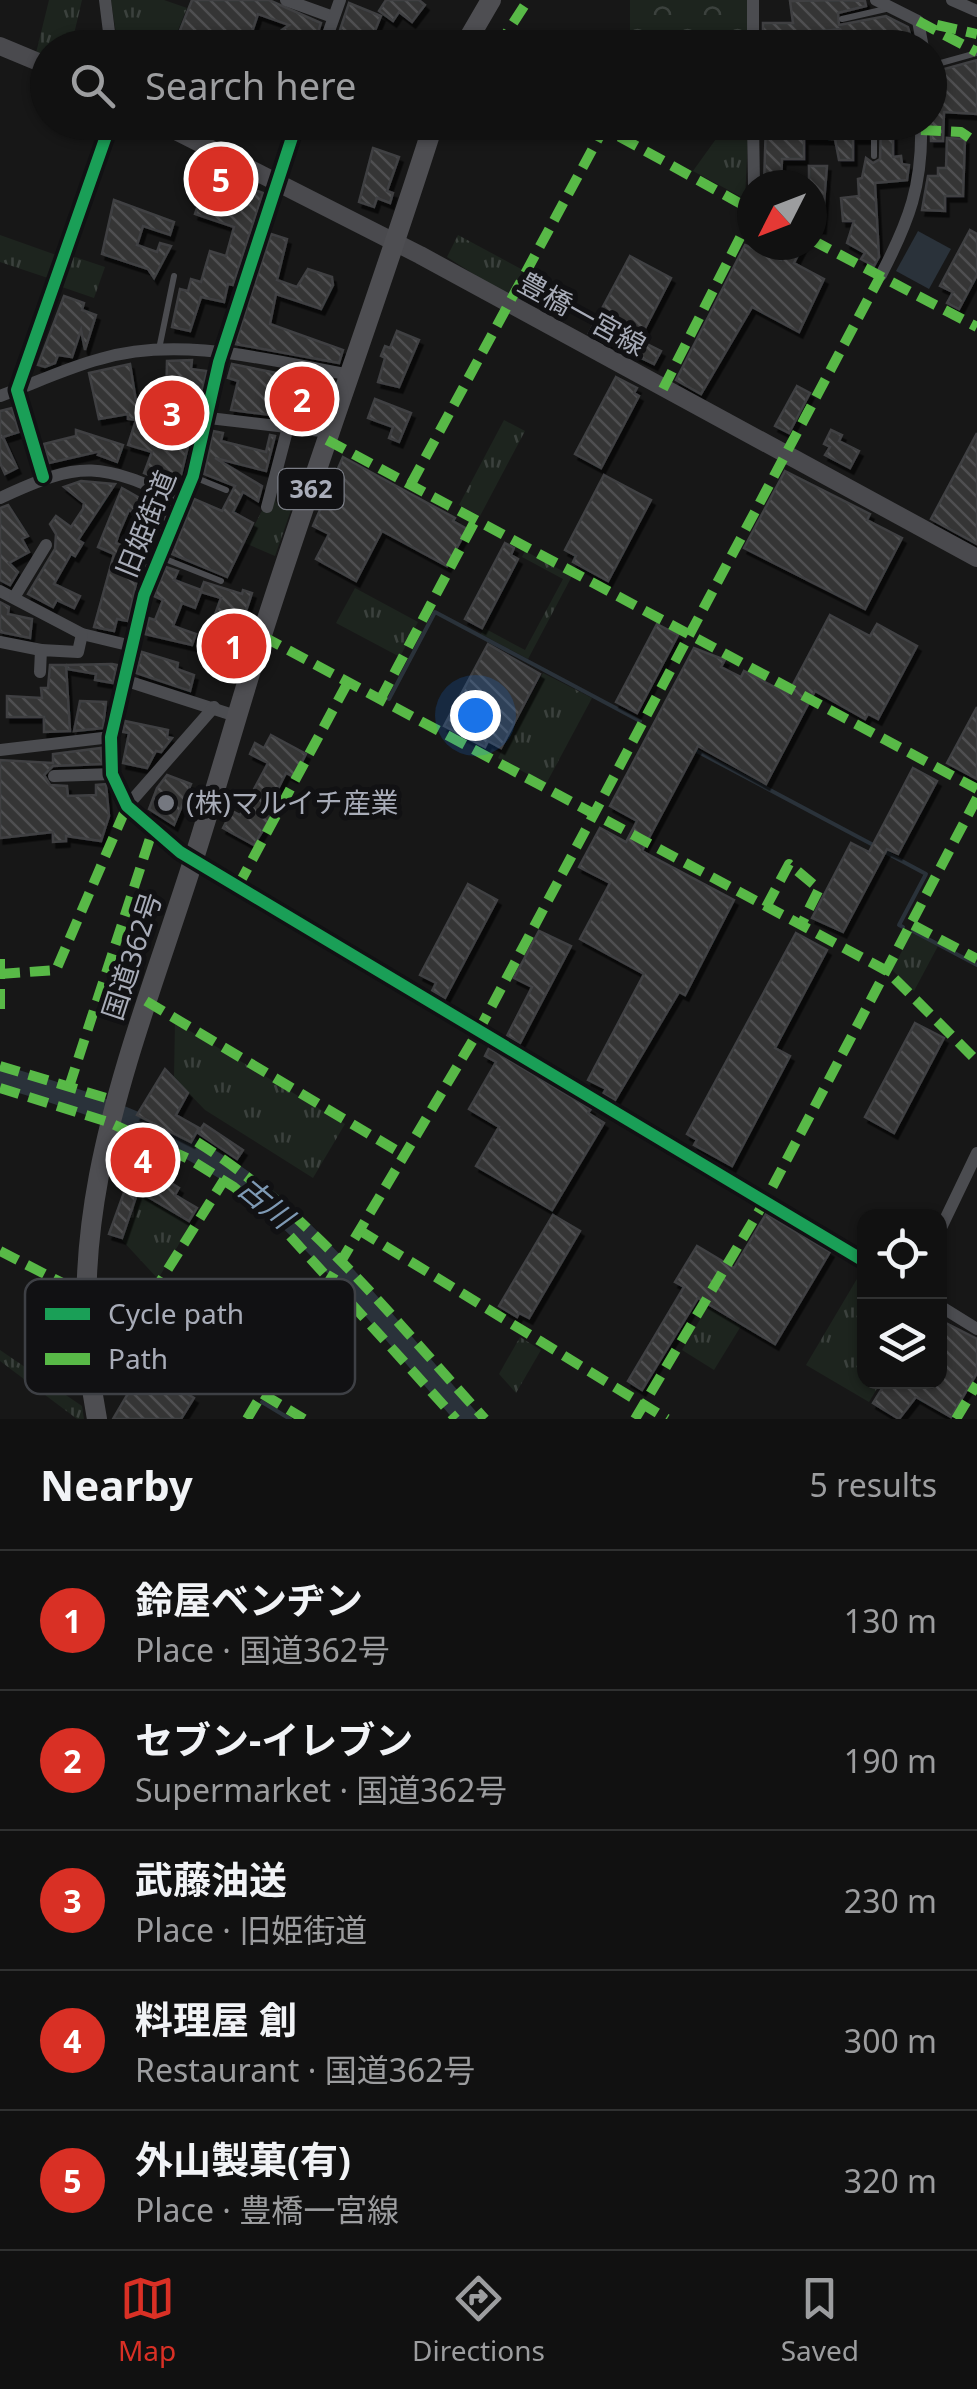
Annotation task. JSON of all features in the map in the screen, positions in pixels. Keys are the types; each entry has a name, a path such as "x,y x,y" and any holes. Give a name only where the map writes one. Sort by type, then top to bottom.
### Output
{"highway":[{"path":"474,30 491,0"},
{"name":"国道362号","path":"85,1279 95,1178 110,1112 194,858 236,716 428,140"},
{"name":"国道362号","path":"94,1394 97,1419"}],"main road":[{"path":"0,46 30,58"},
{"name":"豊橋一宮線","path":"193,140 396,242 977,558"}],"street":[{"path":"105,0 109,30"},
{"path":"286,0 333,16"},
{"path":"329,30 340,0"},
{"path":"752,0 753,30"},
{"path":"876,0 918,21 920,30"},
{"path":"952,0 977,11"},
{"path":"43,477 17,390 105,140"},
{"name":"旧姫街道","path":"291,140 223,353 193,476 144,596 111,737 112,774 126,806 180,852 857,1257"},
{"path":"753,140 754,170"},
{"path":"881,275 912,212 918,187 920,140"},
{"path":"0,396 102,358 159,352 223,353 351,375"},
{"path":"209,418 330,432"},
{"path":"267,507 288,428"},
{"path":"0,498 43,477 85,467 102,469 182,500"},
{"path":"14,596 46,545"},
{"path":"0,591 82,634 132,646"},
{"path":"0,642 78,652 82,634"},
{"path":"40,672 41,650"},
{"path":"124,680 236,716"},
{"path":"126,806 214,707"},
{"path":"0,750 111,737"},
{"path":"54,776 112,774"},
{"path":"947,1215 977,1153"},
{"path":"947,1310 977,1329"}],"lane":[{"path":"842,19 891,7"},
{"path":"947,61 977,53"},
{"path":"874,140 874,156"},
{"path":"159,352 174,276"},
{"path":"193,476 226,490"},
{"path":"159,556 221,581"}],"green space":[{"path":"49,0 82,0 75,30 42,30"},
{"path":"111,0 164,0 187,8 178,30 115,30"},
{"path":"630,0 747,0 747,30 630,30"},
{"path":"715,140 748,140 746,170 737,170 737,195 693,171"},
{"path":"0,235 59,256 51,279 0,262"},
{"path":"458,235 523,270 509,297 447,257"},
{"path":"72,256 105,267 94,298 62,287"},
{"path":"504,420 525,431 480,516 459,505"},
{"path":"275,486 276,503 291,510 275,556 245,543"},
{"path":"525,551 572,576 528,659 481,634 484,628 525,650 563,579 522,557"},
{"path":"355,588 418,622 400,657 336,623"},
{"path":"543,673 592,698 546,784 498,758"},
{"path":"912,932 938,946 914,991 892,970"},
{"path":"175,1022 345,1124 313,1178 205,1110 174,1078"},
{"path":"138,1192 191,1224 158,1279 122,1240"},
{"path":"857,1279 857,1389 877,1389 869,1402 806,1365"},
{"path":"708,1306 741,1326 714,1370 682,1350"},
{"path":"520,1337 541,1350 516,1393 499,1374"},
{"path":"0,1350 25,1367 25,1380 0,1361"},
{"path":"44,1394 64,1394 82,1406 84,1419 77,1419"}],"shaded area":[{"path":"918,231 951,249 929,289 896,271"}],"building":[{"path":"192,0 269,0 321,23 319,30 282,30 289,25 258,14 253,30 180,30"},
{"path":"386,0 419,0 425,5 412,22 399,12 393,21 379,11"},
{"path":"790,1 865,1 866,6 838,13 839,25 886,16 909,30 763,30 763,23 793,23"},
{"path":"349,3 381,16 375,30 340,30"},
{"path":"977,60 977,114 947,112 947,68"},
{"path":"947,138 965,139 963,196 945,196 945,211 922,210 928,176 938,176 938,168 946,168"},
{"path":"765,140 804,140 804,159 782,159 782,170 764,170"},
{"path":"835,140 853,140 853,160 839,160"},
{"path":"881,140 893,140 893,157 901,156 902,164 909,165 907,180 875,183 879,257 874,266 861,259 865,253 847,243 854,221 843,221 841,198 859,196 858,179 862,178 866,158 873,163 880,159"},
{"path":"373,148 399,157 387,191 393,193 390,203 377,198 374,207 359,202"},
{"path":"212,164 237,176 234,182 263,193 233,285 228,284 224,302 201,297 190,331 172,327 180,289 188,291 191,279 201,282 210,251 226,256 234,227 195,214"},
{"path":"809,166 827,166 827,170 809,170"},
{"path":"114,200 174,222 170,235 143,226 137,245 157,252 160,243 171,246 154,278 148,269 102,254"},
{"path":"970,230 977,234 977,275 959,309 947,303 953,292 940,286"},
{"path":"271,234 287,239 277,280 297,287 308,269 332,277 333,285 321,309 276,294 270,324 343,350 339,363 235,344"},
{"path":"630,256 671,278 639,340 661,351 654,364 589,333"},
{"path":"737,260 796,260 794,263 824,279 799,332 752,307 701,394 676,380"},
{"path":"64,296 84,303 82,310 96,315 85,350 81,330 72,357 58,355 55,363 38,365"},
{"path":"397,331 419,340 399,387 378,382 385,358 381,356 385,346 390,348"},
{"path":"192,360 191,369 207,371 202,390 187,388 184,408 197,410 178,487 144,473 152,452 128,445 136,420 128,419 128,414 99,419 89,373 130,364 136,401 166,404 167,361","holes":["158,418 183,422 175,447 148,438 152,421"]},
{"path":"232,364 317,381 302,419 231,410 238,381 228,378"},
{"path":"616,377 637,388 634,393 639,396 601,468 575,454"},
{"path":"797,386 810,393 789,433 775,426"},
{"path":"375,399 411,413 399,442 389,438 393,427 368,418"},
{"path":"12,408 19,432 3,437 17,468 5,474 0,463 0,411"},
{"path":"76,430 123,445 117,462 98,455 101,451 49,463 44,444 76,436"},
{"path":"831,430 842,435 839,441 859,451 850,468 825,455 830,447 824,444"},
{"path":"213,431 223,433 221,441 266,452 270,435 275,436 266,471 215,458 262,486 258,501 243,492 233,512 253,523 227,577 172,554 194,499 222,511 235,486 204,474"},
{"path":"977,433 977,544 931,519"},
{"path":"343,457 455,518 453,521 467,529 447,566 382,531 356,581 316,559 329,534 313,526"},
{"path":"785,471 870,514 867,520 902,538 865,609 744,548"},
{"path":"604,475 651,500 608,581 573,562 576,556 565,550"},
{"path":"81,481 115,484 78,540 83,543 75,556 71,554 54,584 80,596 74,608 57,600 53,607 28,594 55,549 56,534 50,524 56,516 71,527 83,509 84,503 64,487"},
{"path":"122,488 145,501 148,496 170,506 160,529 129,510 116,543 149,557 143,572 139,570 128,621 117,619 114,631 94,627 114,554 98,547"},
{"path":"8,505 28,536 22,539 29,552 9,563 18,572 10,585 0,580 0,508"},
{"path":"505,543 514,548 511,555 518,559 482,628 465,619"},
{"path":"166,567 178,571 174,580 201,590 204,582 242,594 243,590 252,593 236,641 245,644 239,661 221,655 224,647 216,644 224,621 214,617 221,598 201,592 195,608 182,603 173,626 196,634 192,645 145,634 149,618 155,620 163,600 154,596"},
{"path":"0,602 9,607 8,614 32,619 30,638 0,632"},
{"path":"830,615 870,636 877,624 917,646 878,719 868,714 865,719 815,691 766,784 698,746 642,851 734,900 685,995 679,992 615,1100 603,1094 606,1089 588,1080 644,974 580,939 610,883 579,867 600,828 626,842 637,821 610,806 694,648 725,660 721,667 741,677 744,671 788,694"},
{"path":"657,624 678,635 637,713 616,702"},
{"path":"488,644 540,674 501,748 488,741 485,747 444,726"},
{"path":"142,652 178,663 177,669 194,675 190,691 136,673"},
{"path":"50,665 66,665 70,731 44,732 44,717 7,717 7,696 42,698 41,688 48,688"},
{"path":"67,665 117,665 113,683 95,680 96,674 67,669"},
{"path":"80,701 106,702 103,728 74,731"},
{"path":"977,707 977,779 947,763"},
{"path":"125,721 168,730 167,737 172,738 161,752 156,751 147,768 123,763 129,733 123,732"},
{"path":"271,735 306,754 294,777 286,773 275,795 282,799 254,845 223,828 232,811 240,815 268,763 250,754 255,743 264,748"},
{"path":"101,748 102,764 53,766 44,775 50,785 67,786 68,796 96,795 96,785 106,784 109,816 101,841 66,836 66,841 53,842 53,832 0,838 0,760 53,763 53,754"},
{"path":"913,768 937,781 898,854 887,849 843,932 812,918 851,843 869,852"},
{"name":"(株)マルイチ産業","path":"167,775 191,784 174,825 149,809"},
{"path":"468,884 497,900 445,998 432,991 436,983 420,975"},
{"path":"539,931 571,946 520,1043 507,1036 532,987 514,978"},
{"path":"796,933 827,950 775,1048 790,1056 732,1166 694,1145 697,1140 687,1134"},
{"path":"915,1023 944,1038 894,1133 865,1117"},
{"path":"489,1048 591,1109 588,1113 604,1123 552,1210 476,1166 499,1127 469,1109 496,1062 485,1056"},
{"path":"165,1069 188,1093 176,1115 199,1128 191,1142 137,1115"},
{"path":"204,1124 243,1150 237,1159 198,1133"},
{"path":"133,1147 159,1156 154,1172 179,1188 175,1195 197,1208 189,1221 138,1191 122,1238 109,1234 134,1165 127,1163"},
{"path":"766,1214 830,1252 775,1344 698,1298 642,1390 628,1381 684,1287 675,1282 697,1246 734,1268"},
{"path":"553,1215 580,1231 529,1318 519,1313 517,1317 499,1306"},
{"path":"947,1324 977,1339 977,1373 951,1417 916,1397 899,1419 873,1403 882,1389 947,1389"},
{"path":"128,1394 187,1394 194,1398 181,1419 113,1419"}],"waterway":[{"path":"389,699 435,612 640,721"},
{"path":"691,748 877,847"},
{"path":"885,852 926,874 899,925 903,927"},
{"path":"913,931 977,965"},
{"name":"古川","path":"0,1076 123,1117 209,1160 267,1200 348,1279"},
{"name":"古川","path":"355,1287 468,1419"},
{"path":"262,1402 290,1419"}],"marked path":[{"path":"509,30 528,0"},
{"path":"918,21 935,30"},
{"path":"937,25 977,34"},
{"path":"947,36 977,52"},
{"path":"947,131 961,132 977,143"},
{"path":"411,484 597,140"},
{"path":"626,140 737,202"},
{"path":"663,389 737,243"},
{"path":"827,248 977,327"},
{"path":"330,1279 479,1030 881,275"},
{"path":"327,440 977,789"},
{"path":"380,700 476,519"},
{"path":"262,636 887,971 977,1061"},
{"path":"238,886 348,682"},
{"path":"635,1419 765,1201 977,798"},
{"path":"0,974 56,970 127,806"},
{"path":"69,1087 153,829"},
{"path":"766,907 789,864 819,889 801,925"},
{"path":"913,925 977,959"},
{"path":"0,959 0,1010"},
{"path":"146,1001 404,1155"},
{"path":"0,1066 113,1100"},
{"path":"0,1088 108,1122 191,1160 234,1187 279,1224 329,1279"},
{"path":"197,1142 238,1170 314,1235 485,1419"},
{"path":"162,1279 224,1180"},
{"path":"359,1230 667,1419"},
{"path":"0,1251 54,1279"},
{"path":"355,1308 456,1419"},
{"path":"956,1419 977,1384"},
{"path":"262,1394 304,1419"},
{"path":"247,1419 262,1394"}],"cycle path":[{"path":"43,477 17,390 105,140"},
{"path":"291,140 219,362 193,476 144,595 111,737 112,774 127,806 180,852 857,1257"}],"place":[{"name":"外山製菓(有)","path":"221,179"},
{"name":"セブン-イレブン","path":"302,399"},
{"name":"武藤油送","path":"172,413"},
{"name":"鈴屋ベンヂン","path":"234,646"},
{"name":"(株)マルイチ産業","path":"166,803"},
{"name":"料理屋 創","path":"143,1160"}]}
